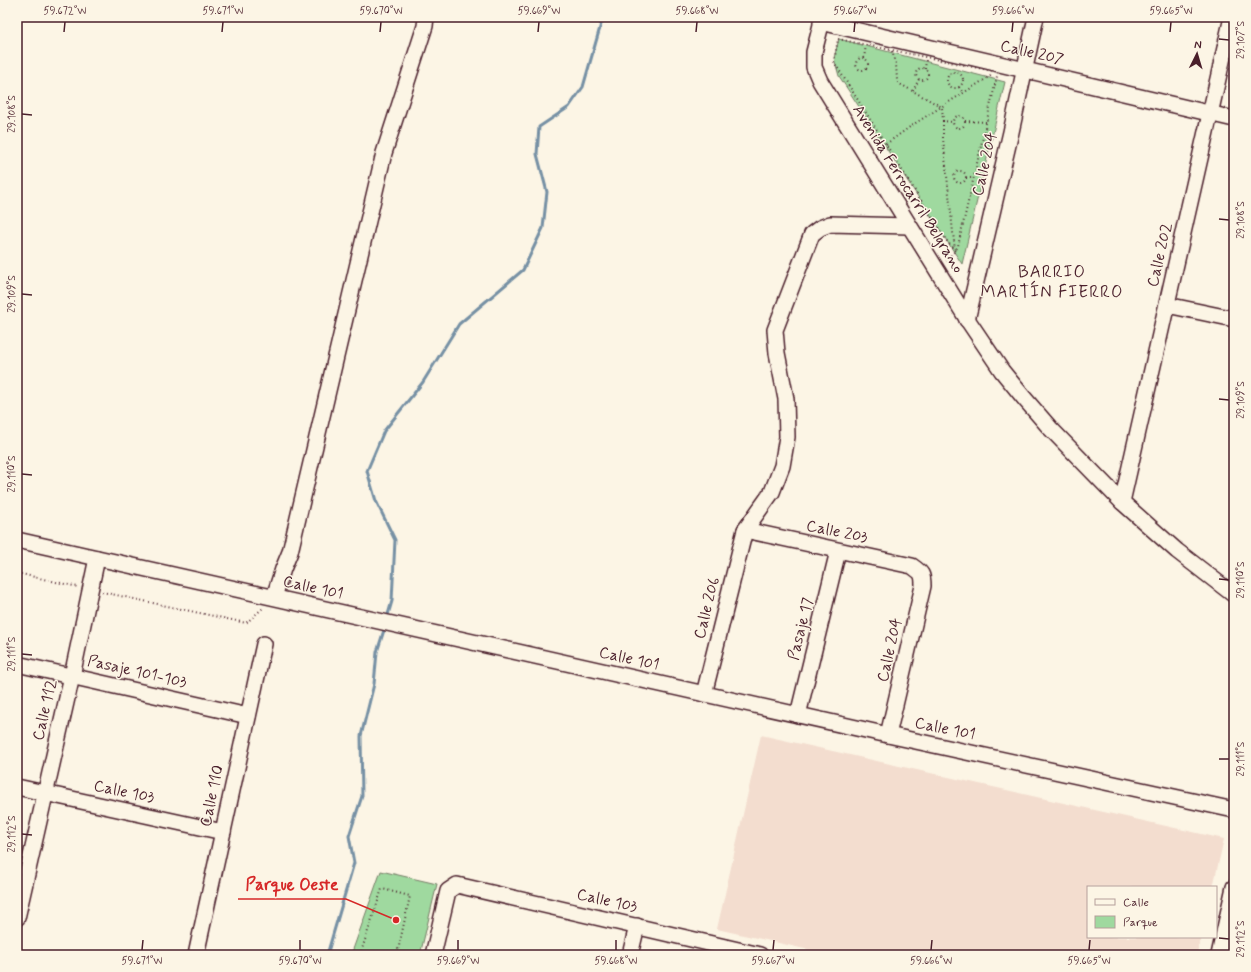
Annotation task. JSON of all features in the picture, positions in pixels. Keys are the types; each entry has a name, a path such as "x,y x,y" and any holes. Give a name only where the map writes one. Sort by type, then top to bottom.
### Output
{"street":[{"path":"274,597 290,552 297,525 384,152 425,26 426,17"},
{"name":"Calle 204","path":"967,320 1036,17"},
{"name":"Calle 202","path":"1122,502 1232,17"},
{"name":"Calle 207","path":"822,20 1234,120"},
{"name":"Avenida Ferrocarril Belgrano","path":"822,20 814,52 814,68 820,81 967,320 1002,371 1050,428 1122,502 1177,551 1234,595"},
{"path":"745,530 772,492 782,466 787,437 786,399 777,353 775,330 812,234 820,228 830,224 909,226"},
{"path":"1167,305 1234,319"},
{"name":"Calle 203","path":"745,530 912,566 921,572"},
{"name":"Calle 206","path":"704,694 745,530"},
{"name":"Calle 101","path":"17,540 888,735 1234,810"},
{"name":"Pasaje 17","path":"798,715 838,551"},
{"name":"Calle 112","path":"17,918 44,793 72,676 96,558"},
{"name":"Calle 204","path":"888,735 923,586 921,572"},
{"name":"Calle 110","path":"196,955 264,644"},
{"name":"Pasaje 101-103","path":"17,664 248,716"},
{"name":"Calle 103","path":"17,787 223,832"},
{"name":"Calle 103","path":"433,955 448,891 457,885 760,955"},
{"path":"1219,955 1234,887"},
{"path":"630,955 637,926"}],"path":[{"path":"955,251 946,240 834,62 838,39 998,72"},
{"path":"864,58 858,59 856,62 858,68 861,70 865,69 868,64 867,60 864,58 866,44"},
{"path":"892,49 896,64 898,83 942,107"},
{"path":"919,79 925,79 927,76 925,69 926,56"},
{"path":"919,79 916,75 916,71 921,68 925,69"},
{"path":"956,72 961,74 963,80 959,87 952,88 948,84 947,79 951,73 956,72"},
{"path":"886,144 963,93 998,72"},
{"path":"955,251 958,246 998,72"},
{"path":"913,91 919,79"},
{"path":"959,87 963,93"},
{"path":"942,107 943,138 955,251"},
{"path":"953,122 954,118 958,116 963,118 965,122"},
{"path":"943,121 953,122"},
{"path":"953,122 955,127 959,128 964,125 965,122"},
{"path":"965,122 987,122"},
{"path":"953,177 956,172 960,171 965,174 966,178"},
{"path":"948,177 953,177"},
{"path":"953,177 958,183 962,182 966,178 973,178"},
{"path":"17,573 246,623 274,597"},
{"path":"360,955 382,889 410,896 397,955"}],"shaded area":[{"path":"761,735 1224,839 1213,886 1087,886 1087,938 1201,938 1197,955 831,955 717,929"}],"green space":[{"path":"839,39 1005,82 962,264 839,76 834,58"},
{"path":"381,871 437,884 420,955 351,955"}],"waterway":[{"path":"387,618 392,601 395,540 376,501 367,471 384,431 423,382 459,324 523,270 543,228 547,192 537,154 539,127 569,107 583,87 603,17"},
{"path":"327,955 354,863 349,836 362,796 361,736 374,684 377,652 385,627"}],"place":[{"name":"Parque Oeste","path":"396,920"}],"district":[{"name":"BARRIO MARTÍN FIERRO","path":"1052,282"}]}
